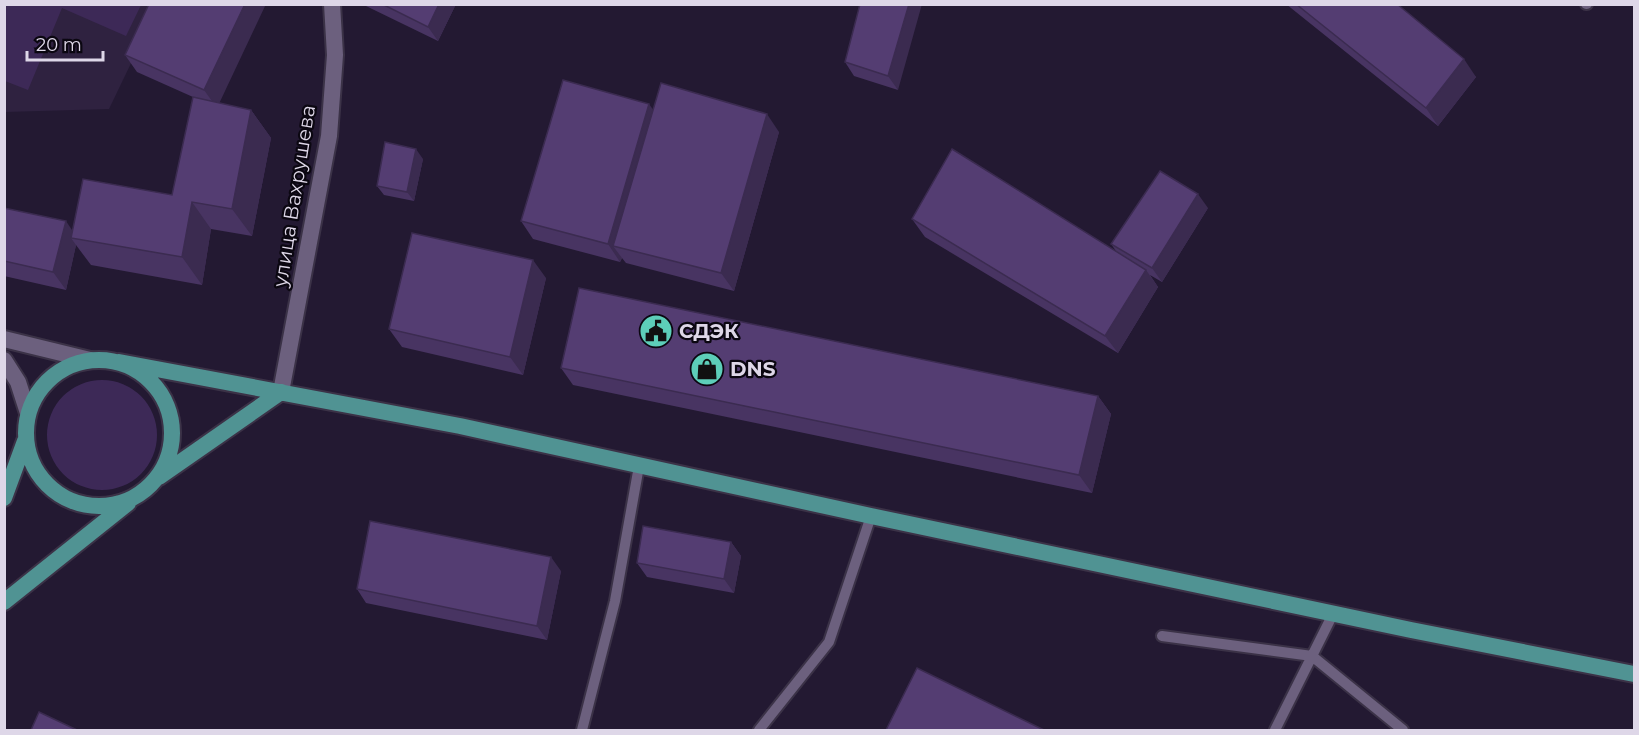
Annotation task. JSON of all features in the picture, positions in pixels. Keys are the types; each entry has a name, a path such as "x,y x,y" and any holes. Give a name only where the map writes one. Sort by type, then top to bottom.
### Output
{"main road":[{"path":"4,498 26,441 28,413 41,387 63,369 90,360 119,362 460,426 1333,614 1635,674"},
{"path":"119,362 145,375 163,397 172,424 170,453 157,478"},
{"path":"4,602 157,478 281,392"},
{"path":"26,441 34,469 53,491 79,504 107,506 135,497"}],"street":[{"name":"улица Вахрушева","path":"281,392 329,136 335,55 332,4"},
{"path":"4,339 90,360"},
{"path":"4,360 18,382 28,413"}],"lane":[{"path":"582,730 615,601 639,466"},
{"path":"759,730 829,642 871,516"},
{"path":"1275,730 1333,614"},
{"path":"1162,636 1312,656 1403,730"}],"shaded area":[{"path":"4,5 159,5 109,109 5,112"},
{"path":"4,5 141,5 126,36 62,8 28,90 5,81"},
{"path":"102,380 123,384 141,396 153,414 157,435 153,456 141,474 123,486 102,490 81,486 63,474 51,456 47,435 51,414 63,396 81,384"}],"building":[{"path":"149,4 245,4 204,90 125,55"},
{"path":"382,4 439,4 428,27"},
{"path":"860,4 909,4 888,76 845,62"},
{"path":"1296,4 1397,4 1464,59 1426,108"},
{"path":"563,80 649,104 608,244 521,221"},
{"path":"661,83 767,114 721,273 613,246"},
{"path":"193,97 251,110 232,209 192,202 182,257 71,238 83,179 172,195"},
{"path":"385,142 416,149 407,192 377,186"},
{"path":"952,149 1146,270 1105,336 912,219"},
{"path":"1160,171 1198,194 1152,268 1111,244"},
{"path":"4,208 66,221 53,272 4,261"},
{"path":"412,233 533,260 510,357 389,329"},
{"path":"579,288 1098,396 1079,475 561,368"},
{"path":"370,521 551,557 537,626 357,589"},
{"path":"643,526 731,542 724,579 637,563"},
{"path":"917,668 1044,730 886,730"},
{"path":"39,712 77,730 31,730"}],"place":[{"name":"СДЭК","path":"656,331"},
{"name":"DNS","path":"707,369"}]}
